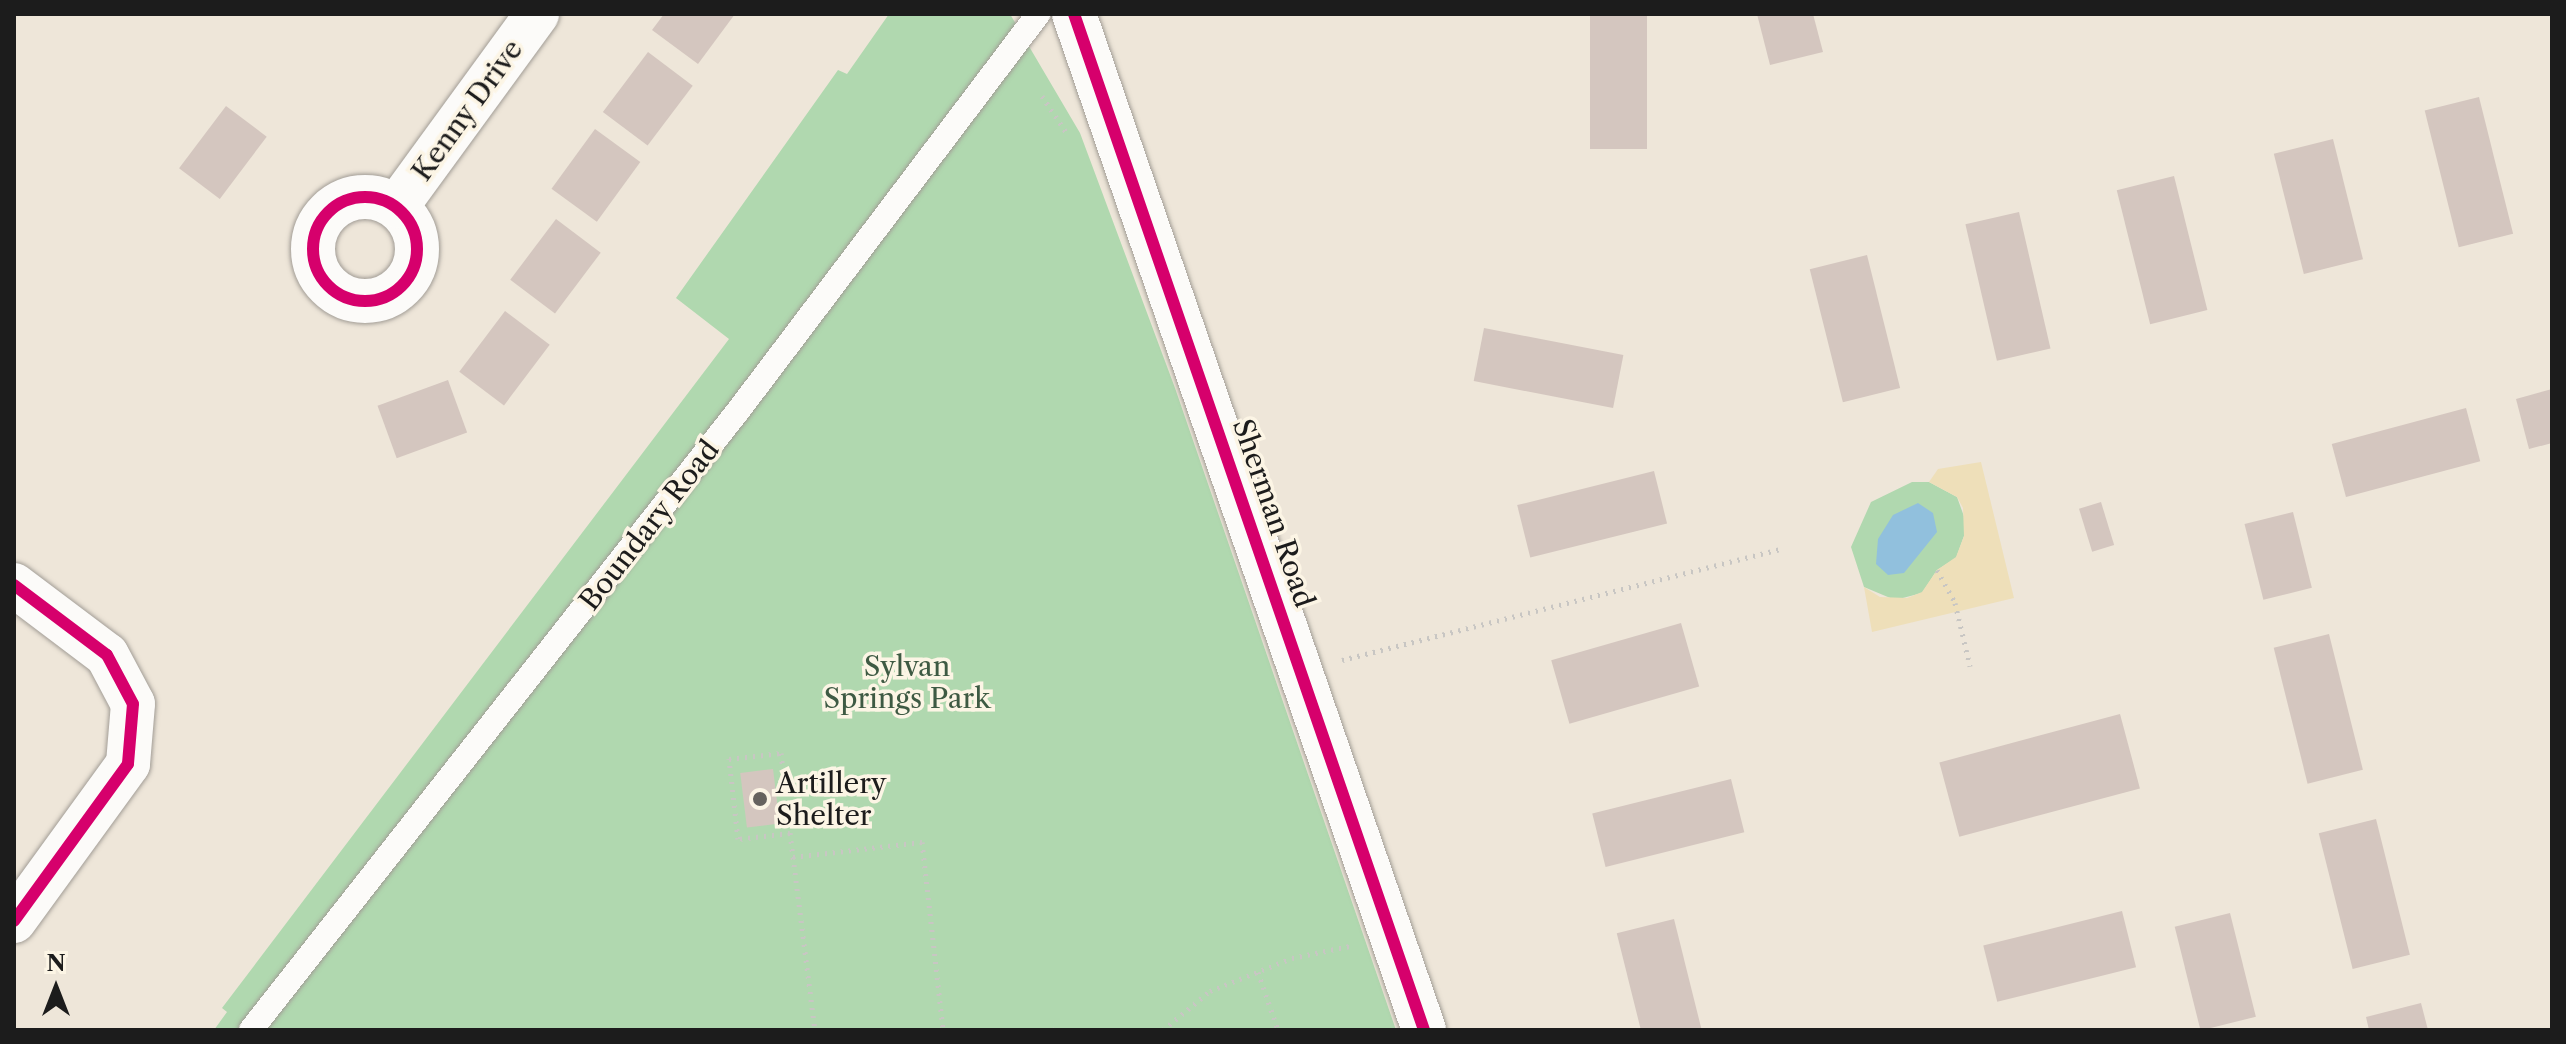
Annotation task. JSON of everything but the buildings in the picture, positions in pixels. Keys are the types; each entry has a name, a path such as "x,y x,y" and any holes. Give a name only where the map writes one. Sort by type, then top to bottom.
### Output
{"street":[{"name":"Kenny Drive","path":"397,206 537,14"},
{"name":"Sherman Road","path":"1074,14 1424,1030"},
{"path":"14,585 107,655 133,704 128,764 14,921"}],"lane":[{"name":"Boundary Road","path":"251,1030 738,411 1038,14"}],"path":[{"path":"1337,662 1781,549"},
{"path":"1937,570 1955,603 1970,666"},
{"path":"790,833 738,839 729,759 781,753 815,1030"},
{"path":"793,857 922,842 943,1030"},
{"path":"1163,1030 1210,991 1292,958 1356,945"},
{"path":"1258,972 1278,1030"}],"green space":[{"name":"Sylvan Springs Park","path":"889,14 1010,14 1080,133 1175,388 1396,1030 214,1030 227,1012 222,1008 729,339 676,298 838,70 847,74"},
{"path":"1912,482 1929,482 1957,497 1966,522 1964,536 1956,558 1937,570 1922,593 1895,600 1864,587 1851,547 1871,502"}],"sand":[{"path":"1981,462 2014,598 1872,632 1864,587 1880,597 1907,598 1922,592 1937,570 1956,557 1964,536 1963,508 1957,497 1929,482 1938,469"}],"water":[{"path":"1918,503 1933,513 1937,532 1904,573 1888,575 1876,564 1878,539 1893,515"}],"cycle path":[{"path":"1074,14 1424,1030"},
{"path":"365,197 385,201 402,212 413,229 417,249 413,269 402,286 385,297 365,301 345,297 328,286 317,269 313,249 317,229 328,212 345,201 365,197"},
{"path":"14,585 107,655 133,704 128,764 14,921"}],"place":[{"name":"Artillery Shelter","path":"760,799"}]}
